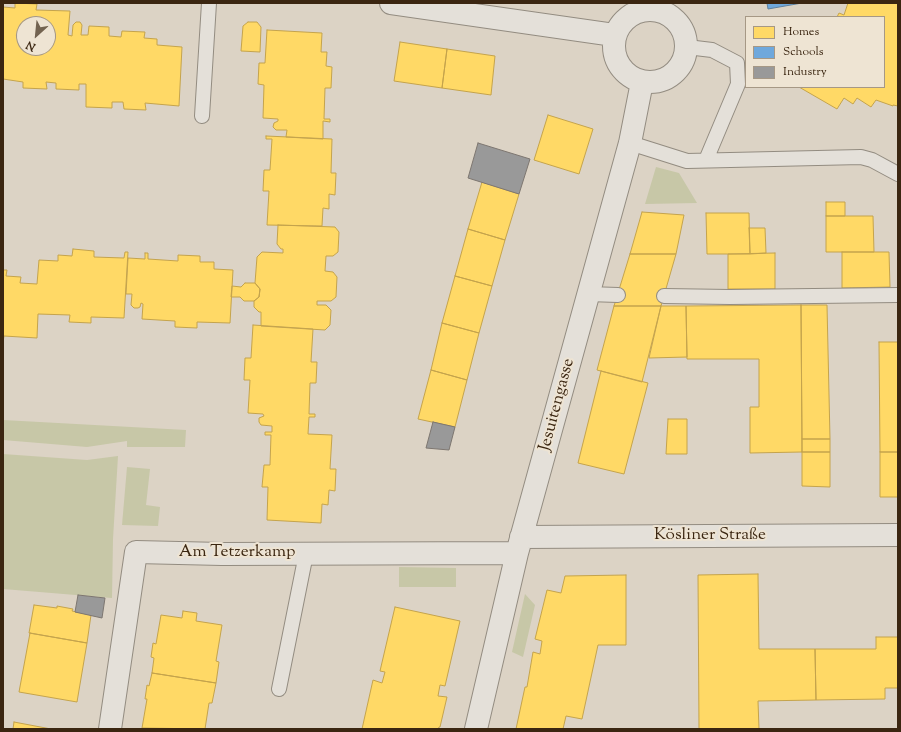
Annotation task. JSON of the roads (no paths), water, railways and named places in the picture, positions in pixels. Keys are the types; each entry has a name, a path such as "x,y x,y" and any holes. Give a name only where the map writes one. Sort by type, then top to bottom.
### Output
{"street":[{"path":"391,3 614,35"},
{"path":"668,8 685,34 687,47 685,57 678,70 668,78 656,82 642,82 626,74 618,64 614,52 614,35 621,23 630,15 642,10 668,8"},
{"name":"Jesuitengasse","path":"476,729 519,545 630,143 642,82"},
{"name":"Kösliner Straße","path":"519,545 898,535"},
{"name":"Am Tetzerkamp","path":"110,729 136,552 306,554 519,545"}],"lane":[{"path":"202,116 209,3"},
{"path":"687,47 712,50 737,63 738,84 706,160"},
{"path":"630,143 688,161 861,156 872,160 898,174"},
{"path":"588,294 618,295"},
{"path":"664,296 730,297 898,295"},
{"path":"279,689 306,554"}]}
